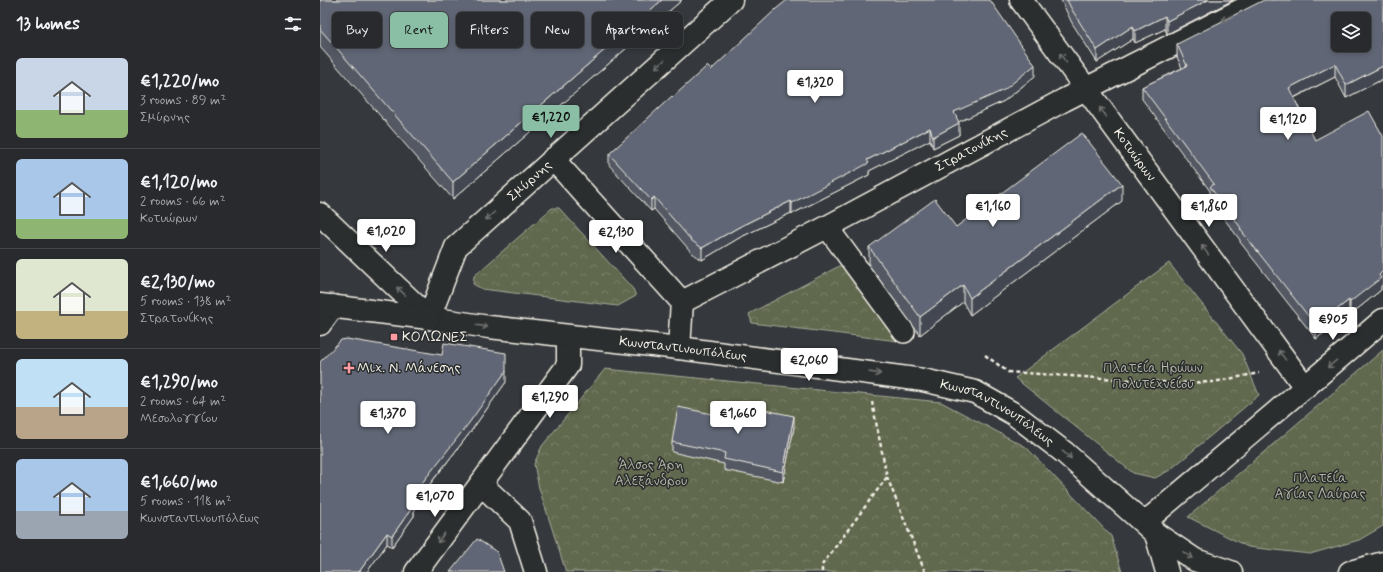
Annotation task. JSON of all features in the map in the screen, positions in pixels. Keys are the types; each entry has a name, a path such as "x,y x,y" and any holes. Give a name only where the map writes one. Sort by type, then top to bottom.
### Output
{"street":[{"name":"Σμύρνης","path":"429,318 456,247 731,0"},
{"name":"Κοτυώρων","path":"1021,0 1305,386"},
{"name":"Στρατονίκης","path":"682,302 828,227 1086,89 1261,0"},
{"path":"553,159 682,302 679,348"},
{"path":"320,214 429,318"},
{"path":"828,227 904,332"},
{"path":"320,324 326,306"},
{"name":"Κωνσταντινουπόλεως","path":"326,306 866,372 923,380 975,392 1014,414 1065,453 1150,528"},
{"path":"1150,528 1305,386 1383,320"},
{"path":"416,572 568,365 568,336"},
{"path":"481,484 520,521 536,572"},
{"path":"1150,528 1167,572"},
{"path":"1150,528 1195,560 1231,572"},
{"path":"1350,572 1383,563"}],"path":[{"path":"985,355 1008,372 1178,383 1213,382 1256,374 1287,362"},
{"path":"866,372 887,477 925,572"},
{"path":"822,572 822,565 887,477"}],"green space":[{"path":"552,208 559,208 633,289 636,296 618,306 482,289 473,284 474,276"},
{"name":"Πλατεία Ηρώων Πολυτεχνείου","path":"1169,263 1242,354 1259,395 1170,470 1155,478 1133,473 1015,378"},
{"path":"843,264 898,341 752,323 749,314"},
{"name":"Πλατεία Αγίας Λαύρας","path":"1383,350 1383,526 1359,540 1310,554 1248,547 1188,517"},
{"name":"Άλσος Άρη Αλεξάνδρου","path":"605,369 941,402 1026,447 1111,536 1122,572 566,572 539,488 534,464 542,446"}],"building":[{"path":"320,0 662,0 648,12 592,12 592,48 607,48 453,182 337,48 382,48 382,12 332,12 332,43 320,29"},
{"path":"787,0 990,0 1035,65 1004,90 954,112 959,123 933,137 930,128 867,160 869,163 792,203 791,201 739,227 702,248 692,241 654,197 651,200 609,154 707,66 711,70"},
{"path":"1067,0 1208,0 1167,21 1165,16 1135,31 1133,26 1097,50"},
{"path":"1264,0 1383,0 1383,66 1346,85 1335,64 1289,88 1315,140 1369,111 1383,136 1383,271 1379,275 1381,278 1350,302 1349,300 1316,326 1240,229 1241,228 1210,187 1214,184 1142,87 1187,66 1177,44"},
{"path":"1082,133 1122,184 970,298 963,285 920,317 869,247 935,199 956,227"},
{"path":"347,339 442,355 444,343 506,353 506,371 469,423 408,501 414,505 392,536 387,533 359,572 320,572 320,362 341,340"},
{"path":"740,405 794,416 783,472 724,459 725,453 672,442 678,407 737,419"},
{"path":"477,539 497,552 504,572 450,572"}],"place":[{"name":"ΚΟΛΩΝΕΣ","path":"394,337"},
{"name":"Μιχ. Ν. Μάνεσης","path":"349,368"}]}
